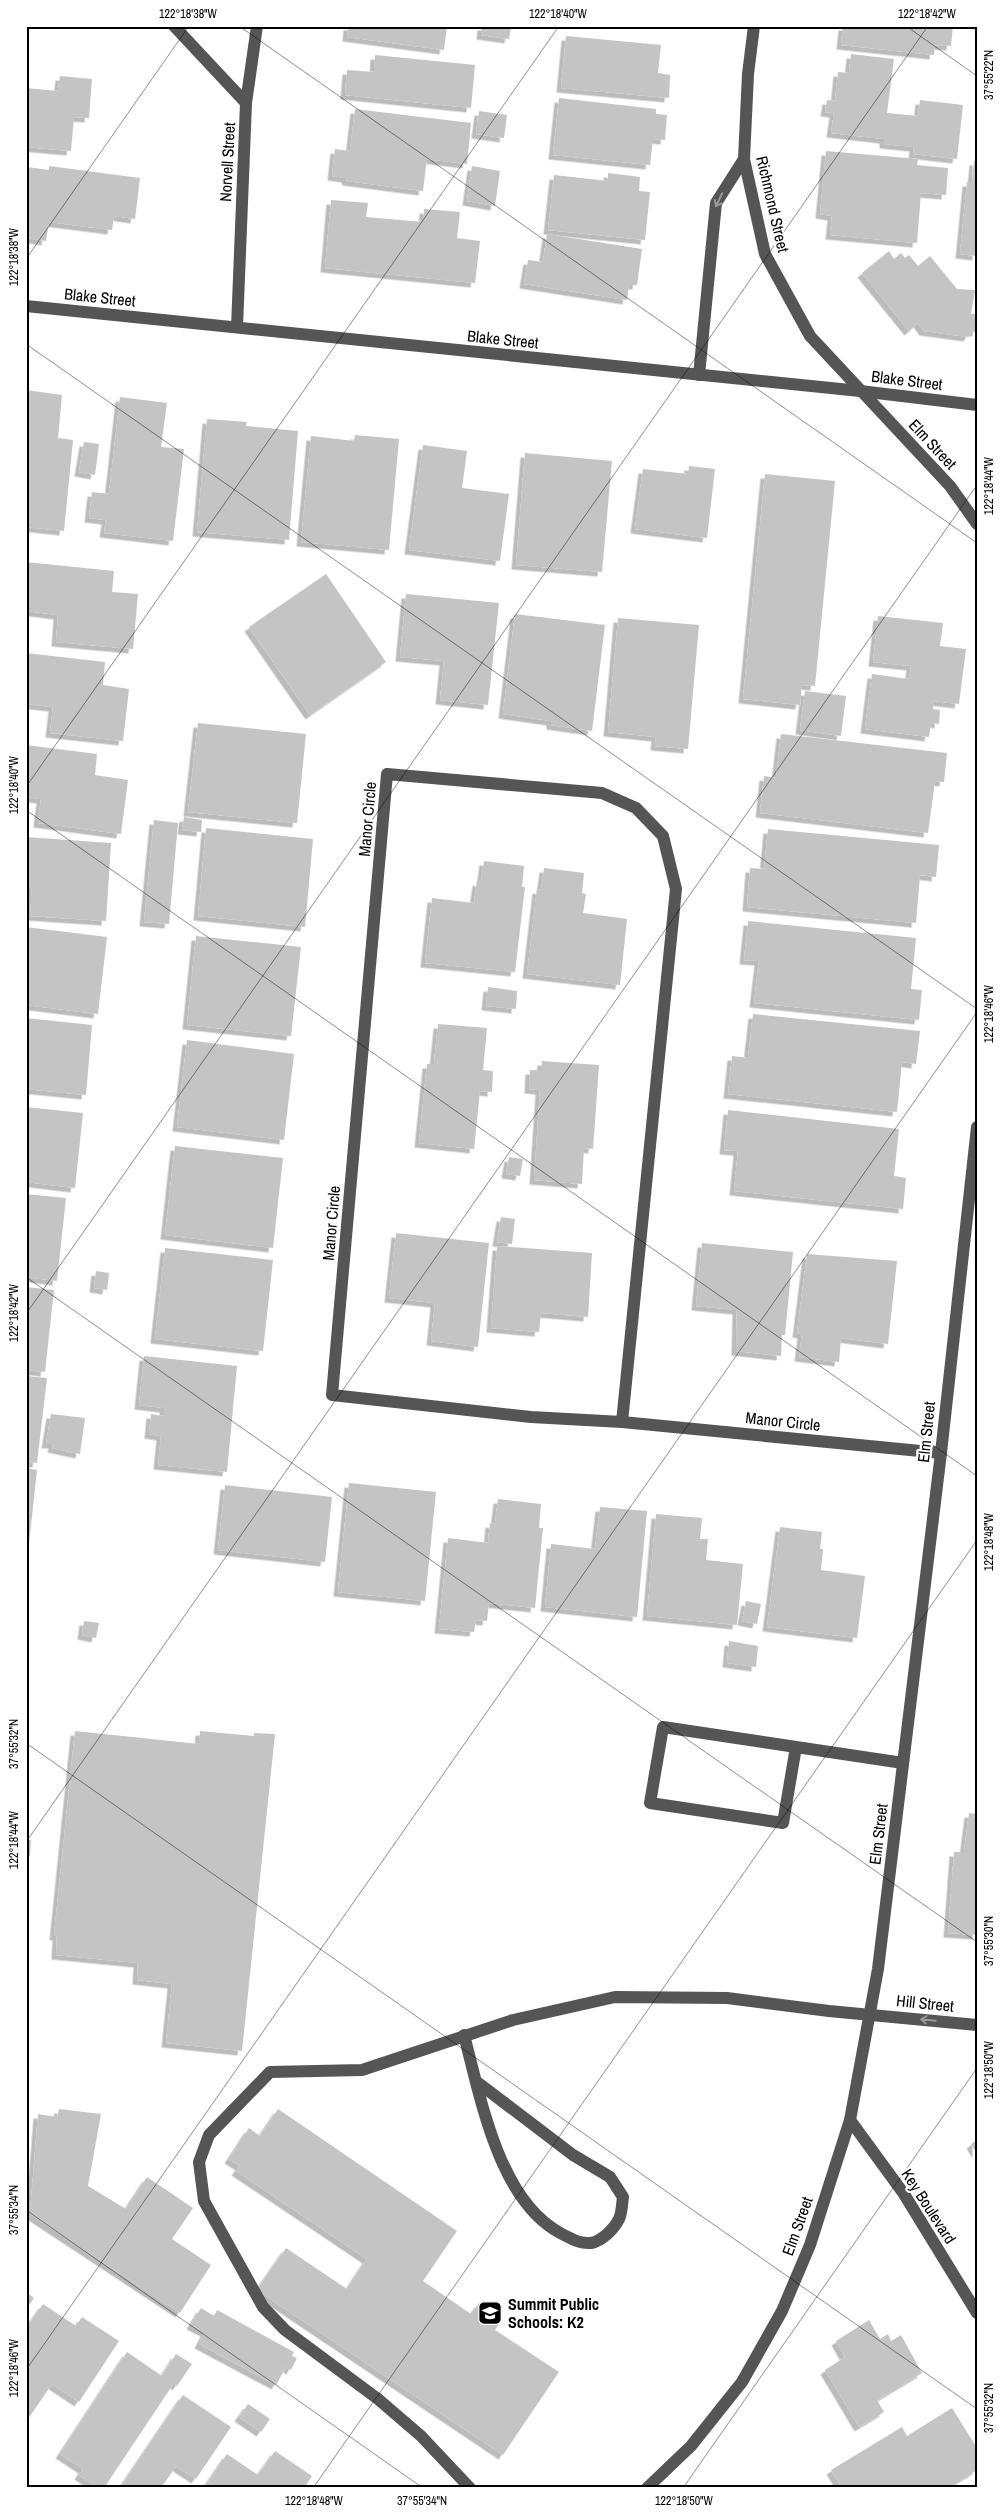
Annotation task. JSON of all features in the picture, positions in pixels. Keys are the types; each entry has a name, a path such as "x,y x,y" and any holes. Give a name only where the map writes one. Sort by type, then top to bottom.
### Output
{"street":[{"name":"Norvell Street","path":"174,26 246,103 237,327"},
{"path":"246,103 257,26"},
{"name":"Richmond Street","path":"754,26 748,74 744,159 765,254 810,336 860,391"},
{"path":"699,375 716,204 744,159"},
{"name":"Blake Street","path":"26,306 860,391 977,405"},
{"name":"Elm Street","path":"860,391 950,486 977,524"},
{"name":"Manor Circle","path":"622,1422 676,889 663,836 636,808 602,793 387,774 332,1395 531,1417 622,1422 941,1452"},
{"name":"Elm Street","path":"647,2488 691,2446 742,2382 782,2311 810,2245 850,2120 878,1969 941,1452 977,1127"},
{"path":"796,1747 782,1823 650,1803 663,1727 903,1763"},
{"name":"Hill Street","path":"470,2488 421,2436 378,2399 285,2330 264,2307 204,2201 199,2162 209,2135 270,2072 362,2070 513,2020 615,1997 727,1998 977,2025"},
{"path":"464,2035 476,2082 494,2138 510,2179 525,2204 551,2228 581,2243 593,2243 605,2237 620,2219 623,2197 610,2178 573,2155 476,2082"},
{"name":"Key Boulevard","path":"850,2120 904,2194 977,2312"}],"building":[{"path":"348,26 447,26 444,50 347,37"},
{"path":"482,26 511,26 509,39 481,35"},
{"path":"843,26 953,26 951,46 935,45 934,55 841,45"},
{"path":"566,36 661,45 658,73 670,75 669,98 561,88"},
{"path":"851,54 894,59 887,113 918,116 920,100 963,105 957,159 913,154 914,147 884,144 884,139 831,133 834,113 825,112 827,100 835,101 838,72 849,73"},
{"path":"375,55 475,65 471,108 345,95 347,70 374,72"},
{"path":"60,76 92,79 89,118 74,117 71,151 26,147 26,88 58,91"},
{"path":"559,98 656,109 656,114 667,115 665,140 653,139 650,165 553,155"},
{"path":"355,109 471,123 467,164 427,159 423,191 347,181 346,178 332,176 335,149 350,151"},
{"path":"479,111 507,115 504,138 476,134"},
{"path":"826,151 918,159 917,165 948,168 946,195 921,193 917,243 830,235 832,216 820,214"},
{"path":"974,161 977,161 977,256 960,254 967,182 972,182"},
{"path":"49,166 140,178 135,219 114,216 112,230 49,222 46,241 26,238 27,167 49,170"},
{"path":"472,166 500,171 495,206 467,201"},
{"path":"608,173 640,177 639,191 650,192 645,240 548,230 554,175 608,181"},
{"path":"331,200 368,203 366,217 423,222 424,209 460,212 457,238 480,241 475,283 325,268"},
{"path":"547,234 642,249 637,285 629,285 627,300 524,284 528,260 543,262"},
{"path":"889,251 894,259 901,253 905,258 909,255 918,266 930,256 957,289 975,290 971,314 977,314 977,332 971,332 968,337 924,331 918,323 909,331 862,273"},
{"path":"26,390 62,395 58,438 73,440 64,531 26,527"},
{"path":"120,397 167,403 161,447 184,449 173,541 104,533 106,520 89,518 92,492 109,494"},
{"path":"207,419 247,422 246,426 298,431 289,540 197,532"},
{"path":"355,435 399,439 389,550 301,542 311,436 354,441"},
{"path":"84,442 99,444 95,475 79,472"},
{"path":"423,445 467,451 462,488 509,494 500,561 409,550"},
{"path":"525,453 612,461 602,572 516,565"},
{"path":"689,466 715,469 707,538 635,529 643,469 688,474"},
{"path":"765,474 835,481 815,686 802,685 800,705 743,699"},
{"path":"26,562 114,571 112,592 138,594 133,649 56,642 58,615 26,611"},
{"path":"326,574 386,662 310,715 249,627"},
{"path":"406,594 499,603 488,705 440,700 444,661 400,657"},
{"path":"515,614 605,625 592,731 551,725 551,721 503,714"},
{"path":"878,616 943,623 940,646 966,649 959,704 934,701 933,709 940,710 939,724 931,723 929,737 865,729 872,674 909,679 911,666 873,662"},
{"path":"618,618 699,625 688,749 655,746 656,737 608,732"},
{"path":"26,653 105,662 103,685 129,689 123,741 50,733 53,707 26,704"},
{"path":"805,691 846,696 841,736 800,730"},
{"path":"198,723 306,734 297,823 188,812"},
{"path":"781,734 947,753 944,782 935,781 928,833 760,813 764,776 776,778"},
{"path":"26,745 97,754 95,775 128,780 121,834 38,823 41,799 26,797"},
{"path":"184,817 202,820 201,832 182,830"},
{"path":"154,820 178,823 169,924 144,922"},
{"path":"206,828 313,839 305,927 198,916"},
{"path":"768,829 939,845 936,877 920,875 916,923 747,907 750,868 764,869"},
{"path":"26,837 111,843 106,921 30,916 32,889 26,889"},
{"path":"484,861 524,866 522,887 525,887 515,972 425,963 432,898 474,903 477,881 481,882"},
{"path":"544,868 584,873 582,893 586,894 583,913 627,919 620,985 527,974 537,889 541,890"},
{"path":"748,921 916,938 911,989 922,990 919,1020 754,1003 759,961 744,960"},
{"path":"26,927 107,937 98,1014 26,1005"},
{"path":"196,936 301,947 291,1036 187,1025"},
{"path":"488,987 517,991 516,1009 486,1006"},
{"path":"753,1014 920,1031 916,1064 902,1062 897,1112 728,1094 732,1056 748,1058"},
{"path":"26,1018 92,1025 86,1095 26,1089"},
{"path":"438,1024 487,1028 483,1070 493,1071 492,1092 480,1091 474,1149 419,1143 427,1064 434,1064"},
{"path":"187,1040 294,1054 284,1140 177,1127"},
{"path":"542,1061 599,1065 593,1149 584,1148 582,1184 534,1180 540,1090 529,1089 530,1070 541,1070"},
{"path":"26,1107 83,1113 75,1188 26,1182"},
{"path":"728,1110 899,1129 894,1176 906,1178 903,1209 734,1191 738,1151 724,1150"},
{"path":"175,1146 283,1158 273,1248 165,1235"},
{"path":"509,1157 523,1159 520,1176 506,1174"},
{"path":"26,1194 66,1198 57,1281 26,1277"},
{"path":"501,1217 515,1219 512,1244 497,1242"},
{"path":"396,1233 489,1243 478,1347 431,1341 435,1303 389,1298"},
{"path":"702,1243 793,1252 785,1335 782,1335 781,1356 736,1351 737,1310 696,1306"},
{"path":"497,1246 592,1253 588,1317 541,1313 539,1332 491,1328"},
{"path":"165,1248 273,1260 263,1351 155,1339"},
{"path":"807,1254 897,1261 888,1344 841,1338 839,1362 799,1357 802,1334 797,1333"},
{"path":"96,1271 109,1273 107,1290 94,1288"},
{"path":"26,1287 54,1290 45,1372 26,1370"},
{"path":"144,1356 237,1366 227,1472 158,1465 161,1436 149,1434 151,1414 164,1416 164,1408 139,1405"},
{"path":"26,1376 47,1378 37,1463 26,1462"},
{"path":"51,1414 85,1418 80,1454 52,1448 53,1444 46,1444"},
{"path":"26,1468 37,1470 28,1553 26,1553"},
{"path":"349,1483 436,1492 425,1601 338,1592"},
{"path":"225,1485 332,1497 325,1562 218,1550"},
{"path":"498,1499 541,1504 539,1528 543,1528 535,1608 489,1603 487,1621 476,1620 474,1632 439,1629 448,1538 488,1543 490,1523 495,1524"},
{"path":"600,1507 647,1511 637,1617 545,1607 551,1544 595,1549"},
{"path":"656,1514 702,1518 700,1539 708,1539 706,1560 743,1564 737,1625 647,1616"},
{"path":"780,1527 822,1532 820,1549 823,1549 821,1570 865,1576 857,1638 767,1627"},
{"path":"746,1601 761,1604 757,1624 742,1621"},
{"path":"84,1621 99,1623 96,1638 82,1635"},
{"path":"729,1641 758,1646 756,1667 727,1663"},
{"path":"75,1731 199,1744 200,1731 254,1736 254,1733 275,1734 242,2051 166,2043 172,1984 137,1980 138,1963 56,1955 57,1936 54,1936"},
{"path":"969,1813 977,1814 977,1935 948,1933 954,1852 964,1852"},
{"path":"26,1840 31,1840 30,1856 26,1856"},
{"path":"59,2109 101,2114 88,2186 126,2209 147,2177 193,2208 172,2239 211,2265 180,2313 30,2214 38,2114 57,2117"},
{"path":"278,2109 457,2231 423,2281 471,2314 479,2303 502,2319 495,2330 559,2372 503,2455 257,2290 286,2248 347,2289 367,2259 236,2171 240,2166 229,2159 249,2128 260,2136"},
{"path":"977,2140 977,2154 971,2144"},
{"path":"26,2292 34,2298 26,2310"},
{"path":"43,2304 76,2326 82,2317 119,2341 79,2402 52,2384 26,2422 26,2329"},
{"path":"201,2308 214,2316 217,2310 294,2352 292,2356 297,2358 291,2370 286,2367 276,2385 199,2344 205,2332 191,2325"},
{"path":"869,2320 880,2339 888,2334 891,2341 901,2335 922,2373 877,2400 884,2412 859,2427 825,2370 845,2357 836,2341"},
{"path":"127,2352 162,2376 176,2354 192,2364 177,2386 174,2383 104,2488 98,2488 79,2475 83,2469 60,2454"},
{"path":"183,2395 231,2427 196,2479 176,2466 161,2488 120,2488"},
{"path":"248,2404 270,2419 261,2432 239,2417"},
{"path":"952,2408 977,2448 977,2470 947,2488 842,2488 831,2470 902,2427 907,2436"},
{"path":"275,2451 312,2476 304,2488 204,2488 227,2454 258,2475"}],"place":[{"name":"Summit Public Schools: K2","path":"490,2313"}]}
